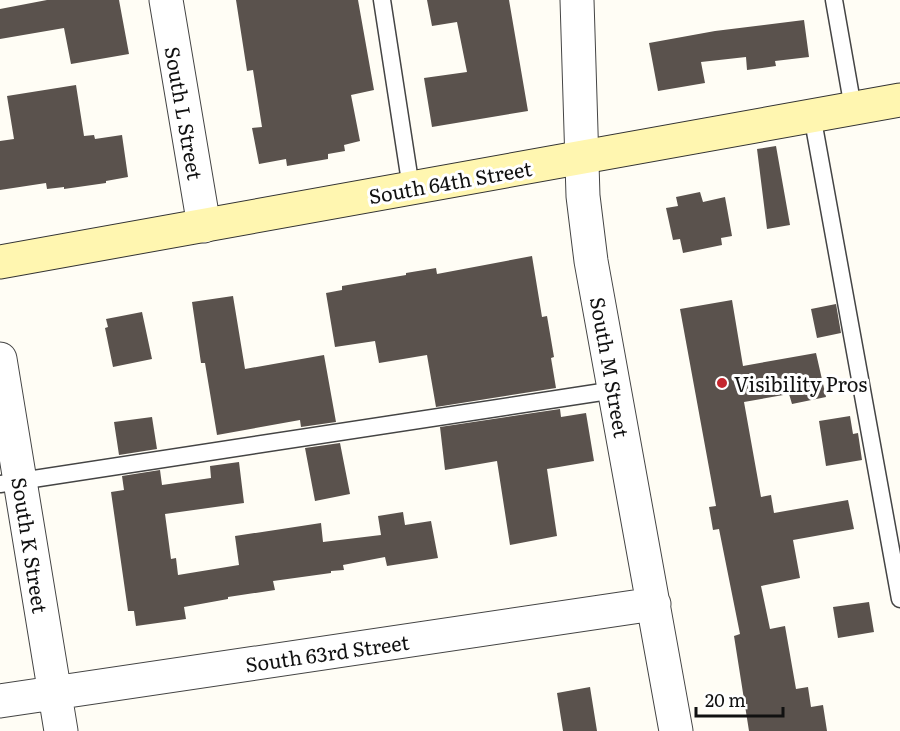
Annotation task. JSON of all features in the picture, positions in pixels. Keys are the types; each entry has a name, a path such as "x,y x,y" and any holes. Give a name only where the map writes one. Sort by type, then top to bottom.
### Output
{"street":[{"name":"South L Street","path":"166,0 204,226"},
{"name":"South M Street","path":"577,0 583,196 591,261 676,731"},
{"name":"South 64th Street","path":"0,262 900,100"},
{"name":"South K Street","path":"0,359 10,483 55,692 61,731"},
{"name":"South 63rd Street","path":"0,701 654,604"}],"lane":[{"path":"382,0 411,188"},
{"path":"834,0 854,108"},
{"path":"812,116 900,599"},
{"path":"10,483 615,390"}],"building":[{"path":"47,0 119,0 129,54 71,64 64,28 0,39 0,9"},
{"path":"236,0 358,0 374,90 351,95 360,141 344,145 345,151 328,154 328,159 287,166 286,159 259,164 252,128 262,127 253,70 247,71"},
{"path":"427,0 509,0 528,111 432,127 424,78 467,72 457,22 432,26"},
{"path":"804,20 809,57 775,61 776,66 747,70 746,57 701,62 705,83 658,91 649,43 715,31"},
{"path":"76,85 84,136 94,135 95,139 122,135 128,177 106,181 106,183 64,189 64,187 47,189 46,183 0,190 0,141 14,139 7,96"},
{"path":"776,146 790,225 767,229 757,149"},
{"path":"700,192 703,202 725,197 732,236 721,238 722,245 683,253 680,239 673,240 666,208 678,206 676,197"},
{"path":"532,256 542,317 547,316 554,357 551,358 556,388 436,407 427,355 379,363 375,341 335,347 326,293 342,290 342,286 406,275 406,273 436,268 437,274"},
{"path":"233,296 245,369 324,355 336,422 301,427 300,420 217,435 205,363 201,363 192,302"},
{"path":"732,300 743,366 816,353 826,397 792,404 789,394 744,402 761,497 771,495 774,513 848,500 854,529 793,540 800,578 761,586 770,629 785,626 796,689 808,687 811,707 823,705 827,731 749,731 734,636 740,634 719,529 713,530 709,507 716,506 680,309"},
{"path":"836,304 841,333 817,338 811,309"},
{"path":"142,312 152,359 113,367 105,328 108,327 106,319"},
{"path":"560,409 561,417 586,413 594,461 547,469 557,536 510,545 497,461 445,470 440,427"},
{"path":"850,416 853,434 858,433 862,460 826,466 819,421"},
{"path":"152,417 157,449 119,455 114,422"},
{"path":"340,443 350,494 315,501 305,448"},
{"path":"239,462 244,503 165,514 171,559 176,558 178,575 239,565 235,536 321,523 323,542 381,535 378,516 403,512 405,525 431,521 438,558 387,566 385,557 343,565 344,570 331,571 331,573 273,581 275,590 184,607 186,619 136,626 134,611 128,611 111,492 124,490 122,476 160,470 162,485 211,478 210,466"},
{"path":"869,602 874,632 838,638 833,607"},
{"path":"590,687 597,731 563,731 557,693"}],"place":[{"name":"Visibility Pros","path":"722,383"}]}
